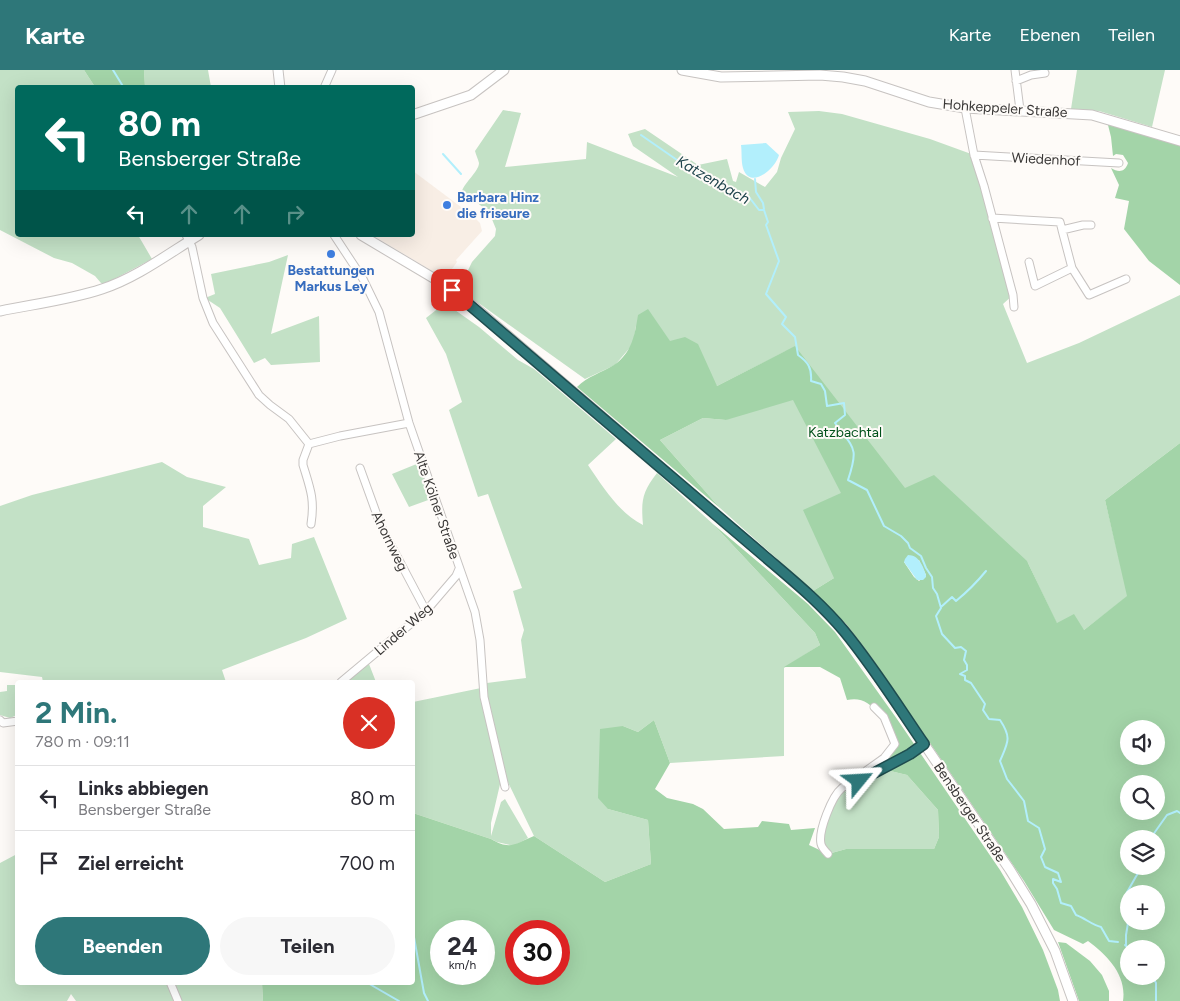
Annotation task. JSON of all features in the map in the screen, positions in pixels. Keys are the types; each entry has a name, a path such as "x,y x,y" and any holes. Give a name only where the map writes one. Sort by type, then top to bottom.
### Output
{"main road":[{"path":"278,70 280,85"},
{"path":"415,114 471,95 504,70"},
{"name":"Hohkeppeler Straße","path":"682,70 721,77 820,72 865,81 929,102 965,108 1092,115 1180,140"},
{"name":"Bensberger Straße","path":"364,237 435,279 471,304 809,595 844,630 1000,855 1031,904 1055,951 1073,1001"},
{"path":"0,312 81,294 114,284 146,268 188,238"}],"street":[{"path":"325,85 332,70"},
{"path":"1015,70 1020,110"},
{"path":"1016,81 1045,73"},
{"path":"965,108 974,155 1013,296 1014,308"},
{"name":"Wiedenhof","path":"974,155 1119,163"},
{"path":"992,218 1060,222 1072,268 1089,295 1126,279"},
{"path":"1062,230 1091,225"},
{"name":"Alte Kölner Straße","path":"335,237 363,279 379,312 409,423 459,569 469,592 478,626 484,697 504,788"},
{"path":"188,238 192,247 203,298 213,323 259,395 289,419 308,444"},
{"path":"1029,262 1035,286 1072,268"},
{"path":"308,444 409,423"},
{"path":"308,444 302,465 312,493 313,508 310,524"},
{"name":"Ahornweg","path":"360,468 380,526 426,611"},
{"name":"Linder Weg","path":"343,680 426,611 456,576 459,569"},
{"path":"828,854 821,843 821,833 835,798 844,786 884,758 895,744 884,718 874,707"},
{"path":"0,720 2,723 15,721"},
{"path":"844,786 866,778 910,754 924,744"},
{"path":"171,985 178,1001"}],"shaded area":[{"path":"415,172 473,216 480,223 482,231 456,260 457,262 449,273 450,278 460,287 458,289 375,237 415,237"}],"green space":[{"path":"0,70 84,70 94,85 15,85 15,237 139,237 152,259 105,284 72,263 54,258 0,230"},
{"path":"84,70 144,70 145,85 94,85"},
{"path":"144,70 208,70 211,85 145,85"},
{"path":"1077,70 1165,70 1152,127 1099,111 1071,109"},
{"name":"Katzbachtal","path":"503,110 521,113 505,167 586,159 587,142 678,177 633,146 628,134 645,129 698,165 727,159 733,181 736,182 739,172 765,187 777,172 781,158 795,129 788,112 819,111 842,114 930,139 974,155 1013,295 1003,304 1027,363 1079,343 1180,295 1180,443 1105,500 1128,596 1084,630 1057,624 1027,561 1120,839 1120,875 1165,875 1180,990 1126,987 1125,985 1165,985 1165,940 1120,940 1120,974 924,561 842,494 834,578 813,591 720,508 660,440 703,418 726,420 786,351 717,386 636,348 636,326 633,344 615,365 585,379 459,289 472,262 495,236 496,229 489,212 462,191 479,163 475,151"},
{"path":"1107,121 1143,135 1180,145 1180,285 1149,261 1124,229 1129,201 1115,198 1119,185 1111,168 1121,171 1128,163 1123,155 1116,154 1113,156"},
{"path":"288,255 271,334 319,316 320,362 271,365 265,358 254,363 220,308 205,298 215,294 211,274 269,262"},
{"path":"445,303 479,327 518,360 534,369 616,439 588,465 612,499 626,514 643,525 642,509 645,491 657,473 713,524 815,633 820,645 784,668 784,756 670,763 654,720 638,732 623,726 608,809 648,820 651,864 605,882 534,836 506,778 487,696 487,683 526,678 521,640 524,630 513,591 522,588 488,494 478,497 449,410 462,402 446,354 426,318"},
{"name":"Katzbachtal","path":"648,309 670,341 685,337 698,344 717,386 795,346 905,488 934,475 1027,561 1057,623 1074,614 1084,630 1127,596 1105,500 1180,443 1180,1001 1123,1001 1122,985 1165,985 1165,940 1120,940 1120,977 1108,959 1088,941 1083,944 1054,930 1024,881 874,661 846,624 813,591 834,578 803,510 841,493 793,400 726,420 703,418 660,440 720,508 577,387 590,377 620,360 629,349 634,336 638,315","holes":["919,560 926,575 919,581 904,562"]},
{"path":"162,462 187,477 226,487 203,506 203,527 249,539 259,565 291,558 292,544 314,537 347,619 306,638 222,670 225,680 43,680 42,677 0,672 0,506 32,495"},
{"path":"419,463 431,499 409,507 392,474"},
{"path":"713,524 808,604 835,632 1000,870 1022,907 1043,950 1058,990 1060,1001 263,1001 262,985 415,985 415,814 504,845 513,845 534,836 605,882 651,864 648,820 608,809 598,798 600,729 623,726 638,732 654,720 670,763 655,789 667,798 693,804 703,809 724,829 758,827 762,821 789,824 791,830 815,828 809,845 828,854 846,849 934,849 939,837 938,810 907,775 882,769 859,781 891,750 893,739 876,710 864,701 856,699 847,700 840,678 820,667 784,667 820,645 815,633"},
{"path":"369,664 375,680 349,680"},
{"path":"7,685 15,685 15,716 10,718 0,715 0,692 7,691"},
{"path":"481,688 501,780 491,823 491,836 501,802 505,799 528,838 514,846 415,814 415,702"},
{"path":"882,769 907,775 938,810 939,837 934,849 846,849 828,854 821,833 840,790"},
{"path":"1157,820 1159,830 1156,830"},
{"path":"15,855 15,985 262,985 263,1001 76,1001 71,994 67,1001 0,1001 0,863"},
{"path":"1058,942 1066,943 1090,961 1102,975 1109,991 1109,1001 1079,1001"}],"water":[{"path":"766,143 779,155 777,160 768,171 751,178 746,175 743,168 741,145"},
{"path":"908,555 918,559 922,565 926,575 923,580 917,580 904,562"}],"waterway":[{"path":"113,70 122,85"},
{"name":"Katzenbach","path":"641,135 690,169 749,197 759,210 764,210 768,222 766,225 779,261 766,294 786,317 782,324 795,337 798,355 809,366 811,381 821,384 825,391 827,406 844,403 845,415 835,423 853,449 853,461 848,480 867,490 884,526 901,536 910,548 921,556 932,577 933,588 941,608 936,616 942,634 955,648 961,647 966,651 964,660 967,670 960,674 965,676 965,680 971,683 985,704 983,710 989,719 1000,720 1006,731 1008,740 1000,761 1007,779 1024,801 1028,821 1039,828 1045,849 1041,857 1045,867 1058,873 1061,882 1053,879 1053,883 1061,903 1071,906 1076,915 1101,927 1109,941 1118,942"},
{"path":"443,154 461,174"},
{"path":"755,179 756,192 763,203 764,209"},
{"path":"941,607 952,597 956,601 986,571"},
{"name":"Katzenbach","path":"1156,830 1167,815 1177,811 1180,813"},
{"name":"Katzenbach","path":"1126,940 1128,923 1126,894 1137,875"},
{"path":"415,943 424,993 428,1001"},
{"path":"371,985 399,1001"},
{"name":"Katzenbach","path":"1156,985 1156,1001"}],"place":[{"name":"Barbara Hinz die friseure","path":"447,205"},
{"name":"Bestattungen Markus Ley","path":"331,254"}],"route":[{"path":"452,290 570,388 762,554 809,595 844,630 924,744 910,754 859,781"}]}
